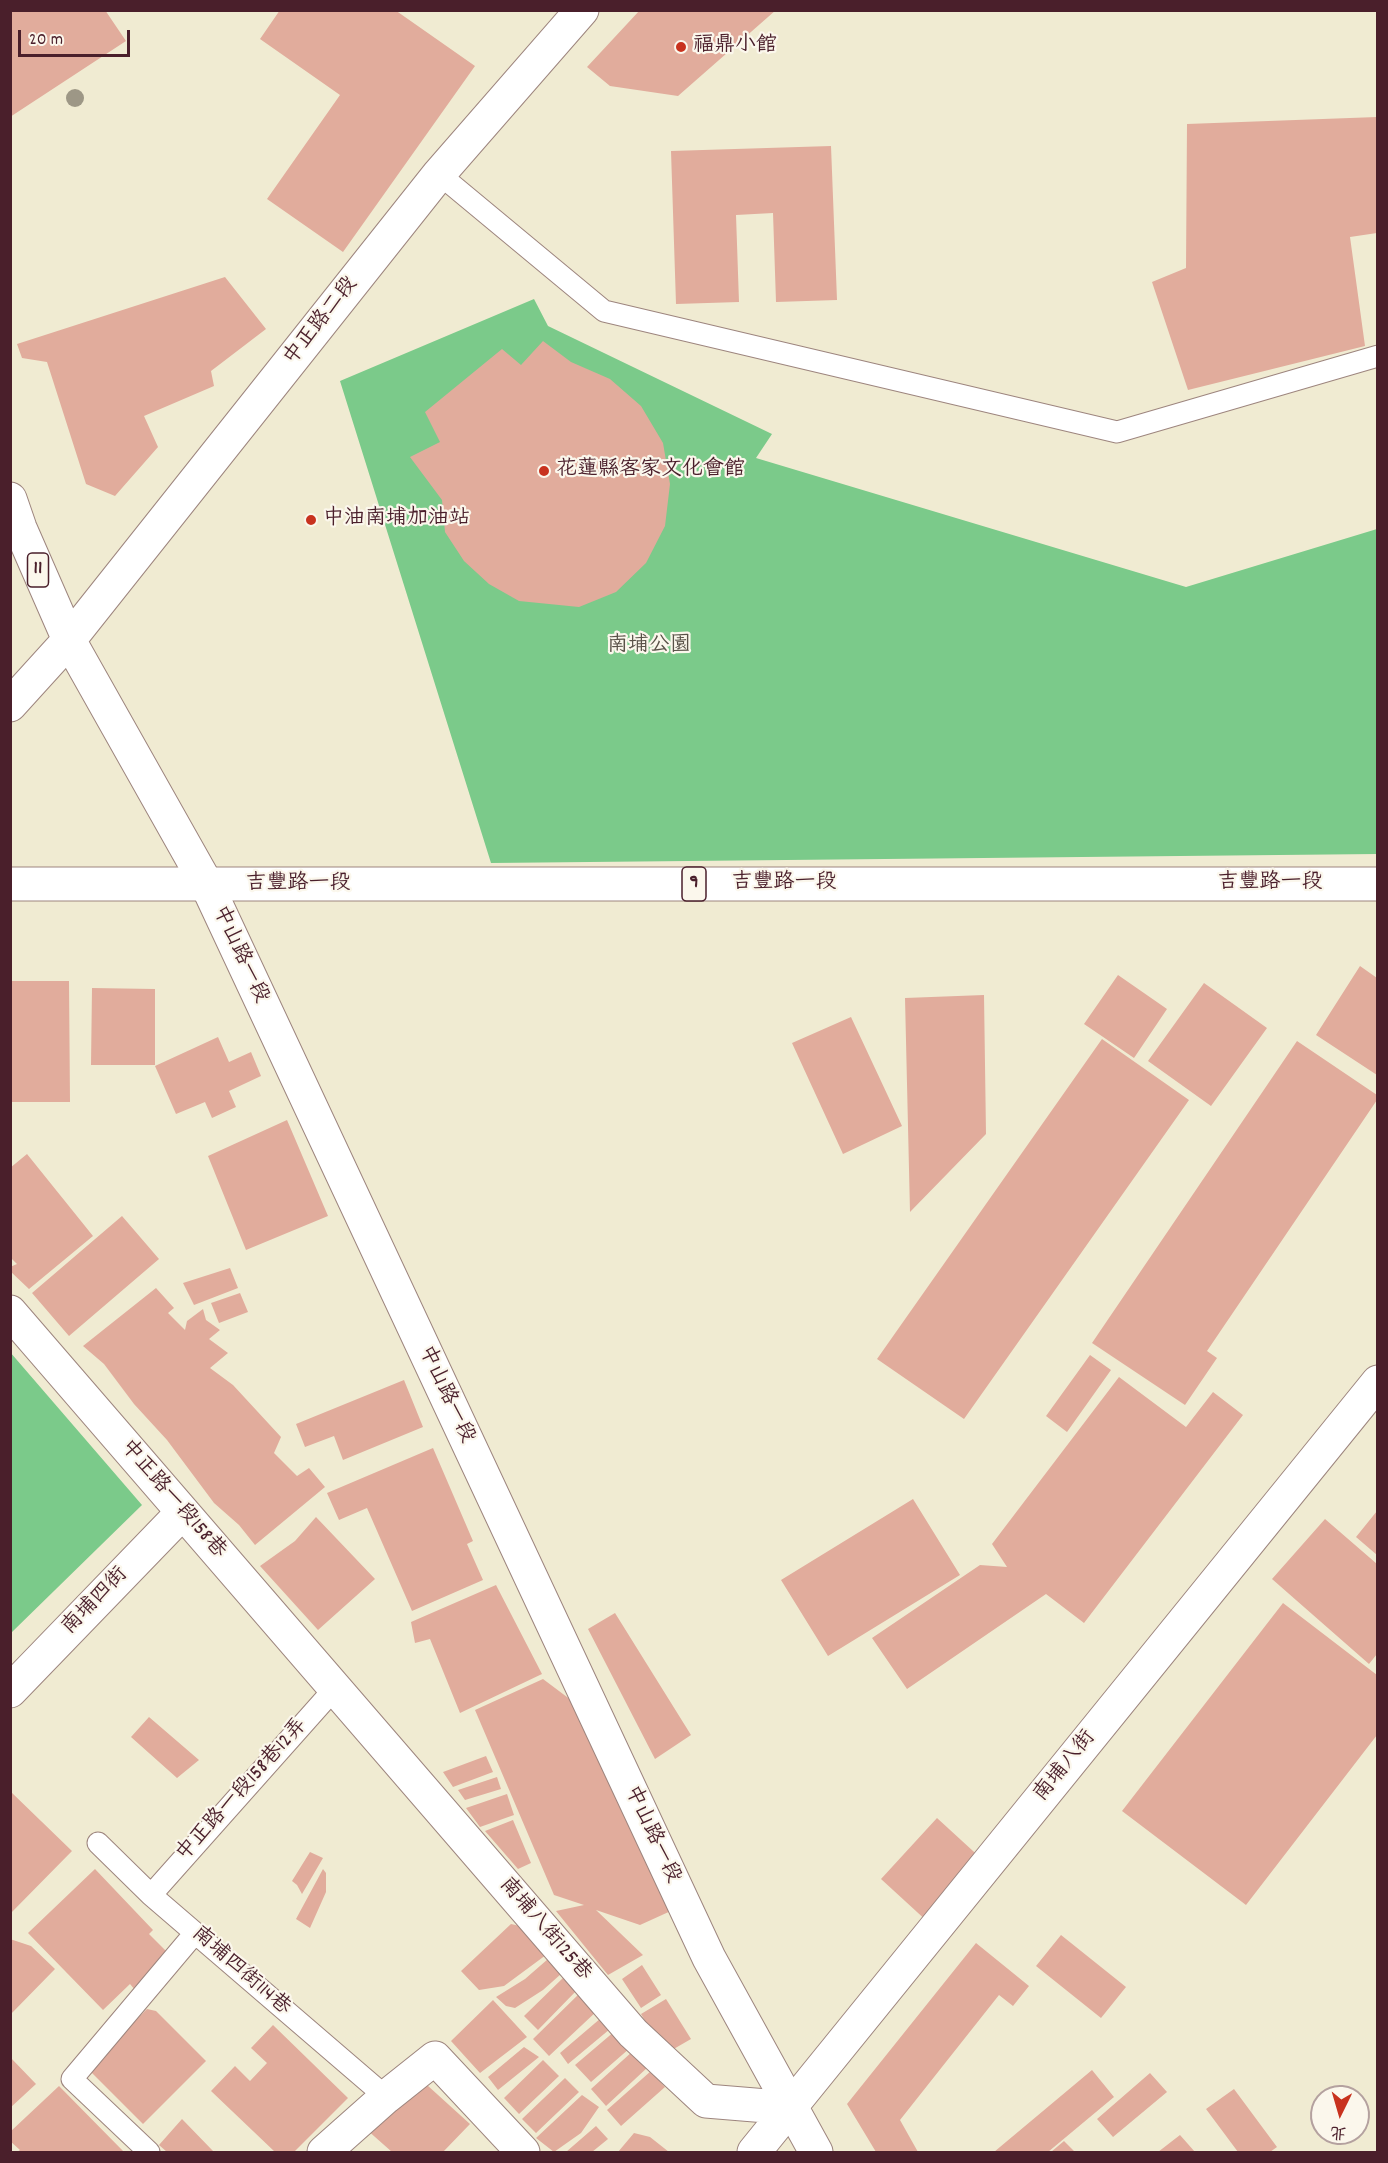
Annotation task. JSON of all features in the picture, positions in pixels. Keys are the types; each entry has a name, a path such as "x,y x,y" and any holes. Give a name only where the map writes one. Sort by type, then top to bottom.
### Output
{"street":[{"name":"中正路二段","path":"10,705 69,640 439,174 582,10"},
{"name":"11","path":"10,499 20,528 69,640"},
{"name":"中山路一段","path":"69,640 207,885 709,1958 816,2152"},
{"name":"吉豐路一段","path":"10,884 1377,884"},
{"name":"中正路一段158巷","path":"10,1312 182,1513 336,1687"},
{"name":"南埔八街","path":"754,2152 1377,1382"},
{"name":"南埔四街","path":"10,1690 182,1513"},
{"name":"南埔八街125巷","path":"336,1687 633,2033 706,2101 791,2108"},
{"path":"324,2152 386,2097 435,2058 523,2152"}],"lane":[{"path":"439,174 604,311 1117,432 1377,356"},
{"name":"中正路一段158巷12弄","path":"151,1895 336,1687"},
{"name":"南埔四街114巷","path":"98,1843 151,1895 386,2097"},
{"path":"149,2152 72,2079 195,1933"}],"green space":[{"name":"南埔公園","path":"534,299 548,326 772,434 756,458 1186,587 1377,529 1377,854 491,863 340,381"},
{"path":"10,1352 142,1505 11,1633 10,1633"}],"building":[{"path":"10,10 105,10 126,41 10,117"},
{"path":"280,10 395,10 475,66 343,252 267,199 340,95 260,39"},
{"path":"640,10 776,10 678,96 610,86 587,67"},
{"path":"1377,117 1377,233 1350,237 1365,346 1188,390 1152,282 1186,268 1187,124"},
{"path":"831,146 837,300 776,302 773,213 736,215 739,302 676,304 671,151"},
{"path":"225,277 266,329 211,371 214,386 144,416 158,447 115,496 86,484 47,362 22,358 17,344"},
{"name":"花蓮縣客家文化會館","path":"543,341 571,362 610,379 641,406 663,443 670,484 665,526 646,563 616,592 579,607 519,601 489,584 464,561 445,532 442,500 410,457 440,442 425,412 502,349 521,365"},
{"path":"1360,966 1377,978 1377,1075 1316,1035"},
{"path":"1118,975 1167,1009 1134,1058 1084,1024"},
{"path":"10,981 69,981 70,1102 10,1102"},
{"path":"1204,983 1267,1028 1211,1106 1148,1061"},
{"path":"92,988 155,989 155,1065 91,1065"},
{"path":"984,995 986,1134 910,1212 905,998"},
{"path":"851,1017 902,1126 843,1154 792,1043"},
{"path":"218,1037 229,1062 251,1052 261,1076 229,1091 236,1107 212,1118 205,1102 176,1114 155,1066"},
{"path":"1102,1039 1189,1100 964,1419 877,1359"},
{"path":"1297,1041 1377,1095 1377,1100 1207,1351 1217,1358 1185,1405 1092,1343"},
{"path":"287,1120 328,1216 246,1250 208,1156"},
{"path":"27,1154 93,1236 29,1289 10,1271 10,1267 17,1264 10,1257 10,1168"},
{"path":"122,1216 159,1259 69,1336 32,1293"},
{"path":"230,1268 238,1288 194,1305 183,1283"},
{"path":"156,1288 174,1308 168,1313 185,1330 187,1321 203,1309 206,1320 220,1330 209,1339 228,1353 210,1368 233,1385 281,1437 274,1453 297,1476 309,1468 325,1487 255,1545 239,1525 214,1503 167,1440 134,1404 104,1364 83,1346"},
{"path":"240,1293 248,1312 219,1323 211,1303"},
{"path":"1090,1355 1111,1370 1067,1432 1046,1416"},
{"path":"1119,1377 1186,1427 1213,1392 1243,1415 1084,1623 1046,1594 907,1689 872,1638 980,1565 1007,1567 992,1544"},
{"path":"404,1380 423,1427 343,1460 334,1436 305,1447 296,1424"},
{"path":"433,1448 473,1541 467,1544 483,1580 412,1611 367,1508 339,1520 327,1493"},
{"path":"913,1499 960,1575 828,1656 781,1580"},
{"path":"1377,1511 1377,1555 1356,1537"},
{"path":"316,1517 375,1579 318,1630 260,1566 295,1541"},
{"path":"1325,1519 1377,1564 1377,1654 1369,1664 1272,1579"},
{"path":"496,1585 542,1674 460,1713 430,1639 415,1643 411,1622"},
{"path":"1283,1603 1377,1675 1377,1735 1246,1905 1122,1811"},
{"path":"615,1613 691,1735 655,1759 588,1629"},
{"path":"543,1679 575,1703 673,1910 640,1925 596,1910 643,1955 608,1975 556,1911 584,1905 554,1895 475,1710"},
{"path":"149,1717 199,1760 177,1778 131,1737"},
{"path":"486,1756 493,1772 453,1787 443,1772"},
{"path":"497,1777 501,1789 465,1800 458,1790"},
{"path":"10,1791 72,1851 10,1914"},
{"path":"507,1794 514,1815 480,1827 466,1808"},
{"path":"937,1818 985,1862 929,1923 881,1879"},
{"path":"513,1820 531,1863 518,1869 485,1831"},
{"path":"310,1852 323,1858 302,1894 292,1881"},
{"path":"95,1869 153,1930 149,1934 171,1956 135,1990 130,1984 103,2010 28,1933"},
{"path":"323,1869 326,1873 326,1892 310,1928 296,1919"},
{"path":"511,1924 533,1929 550,1952 504,1986 479,1990 461,1971"},
{"path":"1061,1935 1126,1987 1101,2018 1036,1966"},
{"path":"10,1939 31,1946 55,1969 10,2015"},
{"path":"976,1943 1029,1986 1013,2006 999,1995 900,2120 918,2152 876,2152 847,2104"},
{"path":"548,1959 561,1974 543,1990 515,2008 506,2006 496,1997 525,1979"},
{"path":"642,1965 661,1995 641,2008 622,1979"},
{"path":"565,1976 578,1989 538,2030 524,2016"},
{"path":"581,1992 598,2010 549,2056 533,2039"},
{"path":"666,1999 691,2039 665,2054 641,2014"},
{"path":"493,2000 527,2037 480,2073 451,2041"},
{"path":"147,2009 156,2011 206,2061 143,2124 87,2068"},
{"path":"601,2018 610,2029 568,2064 560,2053"},
{"path":"273,2025 348,2098 294,2152 275,2152 211,2091 235,2066 250,2081 267,2063 251,2048"},
{"path":"615,2031 630,2048 591,2082 575,2065"},
{"path":"524,2047 539,2057 498,2090 488,2077"},
{"path":"633,2051 648,2067 606,2106 591,2089"},
{"path":"10,2057 36,2084 10,2108"},
{"path":"543,2060 559,2076 519,2114 504,2098"},
{"path":"1092,2070 1114,2097 1048,2152 994,2152"},
{"path":"651,2071 665,2087 621,2126 607,2110"},
{"path":"1150,2073 1167,2092 1113,2137 1097,2119"},
{"path":"416,2075 470,2124 443,2152 392,2152 366,2129"},
{"path":"565,2078 579,2092 536,2133 522,2119"},
{"path":"59,2086 124,2152 17,2152 20,2150 10,2141 10,2132"},
{"path":"1234,2089 1277,2147 1270,2152 1238,2152 1206,2109"},
{"path":"582,2095 599,2107 581,2133 554,2152 536,2138"},
{"path":"182,2119 214,2152 167,2152 159,2145"},
{"path":"596,2126 608,2139 592,2152 566,2152"},
{"path":"634,2133 650,2137 669,2152 618,2152"},
{"path":"1180,2135 1195,2152 1158,2152"},
{"path":"1064,2141 1075,2152 1051,2152"}],"place":[{"name":"福鼎小館","path":"681,47"},
{"name":"花蓮縣客家文化會館","path":"544,471"},
{"name":"中油南埔加油站","path":"311,520"}]}
